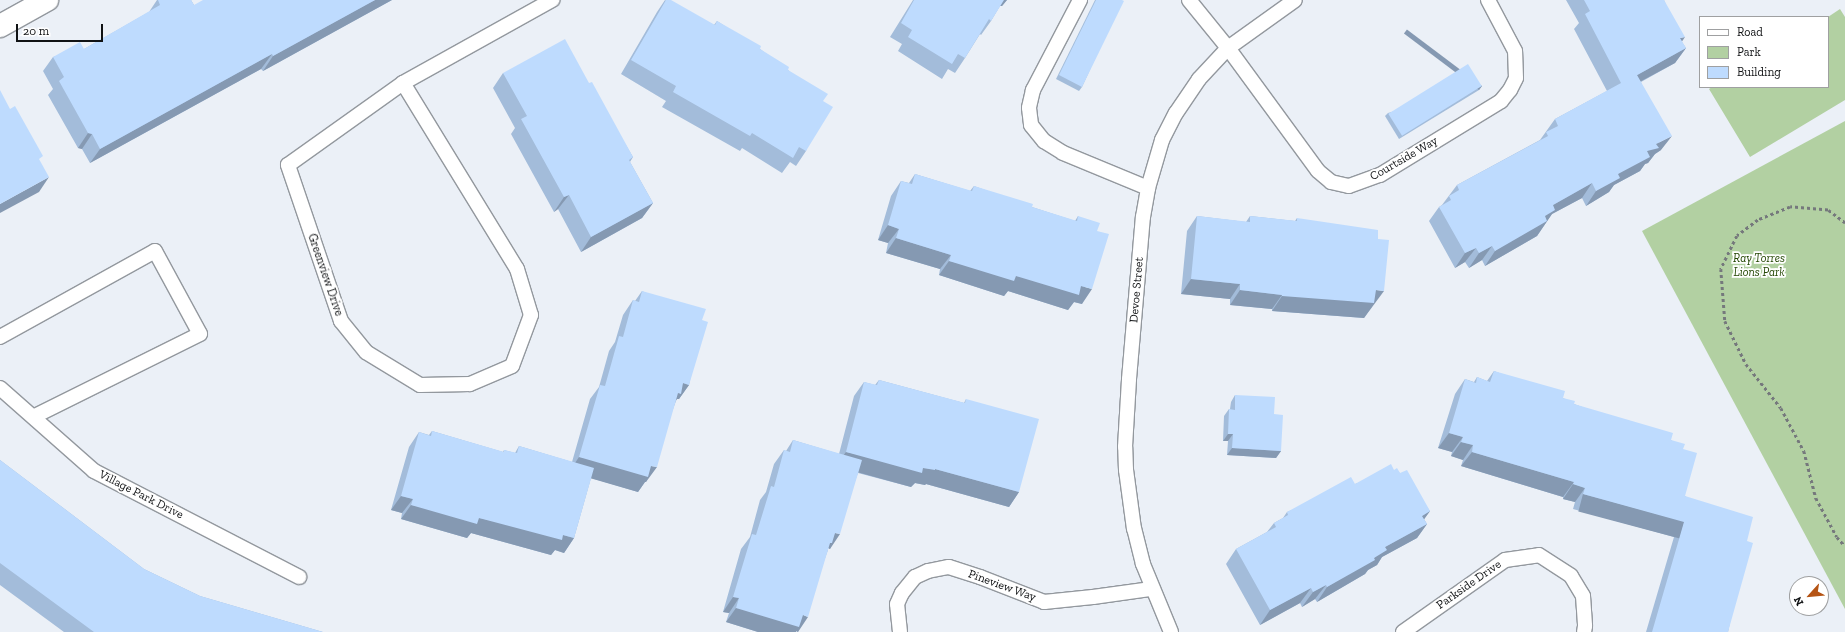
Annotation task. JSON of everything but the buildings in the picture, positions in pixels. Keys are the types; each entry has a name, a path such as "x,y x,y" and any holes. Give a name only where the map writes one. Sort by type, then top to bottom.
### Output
{"street":[{"path":"0,26 47,0"}],"lane":[{"name":"Greenview Drive","path":"403,83 517,269 531,315 512,366 470,384 420,385 366,352 341,321 288,165 403,83 552,0"},
{"path":"1080,0 1033,90 1029,108 1031,126 1044,141 1063,153 1148,188"},
{"path":"1189,0 1228,48"},
{"name":"Devoe Street","path":"1171,632 1151,589 1142,564 1134,529 1126,470 1125,447 1142,225 1148,188 1162,140 1176,113 1199,79 1228,48 1295,0"},
{"name":"Courtside Way","path":"1228,48 1318,171 1331,182 1349,186 1380,175 1501,101 1510,90 1516,78 1515,51 1488,0"},
{"path":"0,337 155,251 200,334 33,417"},
{"name":"Village Park Drive","path":"0,388 94,471 299,577"},
{"name":"Parkside Drive","path":"1403,632 1505,560 1539,556 1571,576 1583,596 1586,626 1584,632"},
{"name":"Pineview Way","path":"900,632 897,604 902,593 915,577 928,571 949,567 980,577 1044,602 1093,598 1151,589"}],"path":[{"path":"1845,223 1828,210 1790,207 1758,220 1737,236 1721,269 1726,321 1746,364 1781,408 1804,451 1816,498 1837,537 1845,546"}],"green space":[{"path":"1840,9 1845,17 1845,100 1750,157 1709,89 1829,88 1829,16"},
{"name":"Ray Torres Lions Park","path":"1845,121 1845,609 1829,579 1829,576 1827,576 1642,231"}]}
